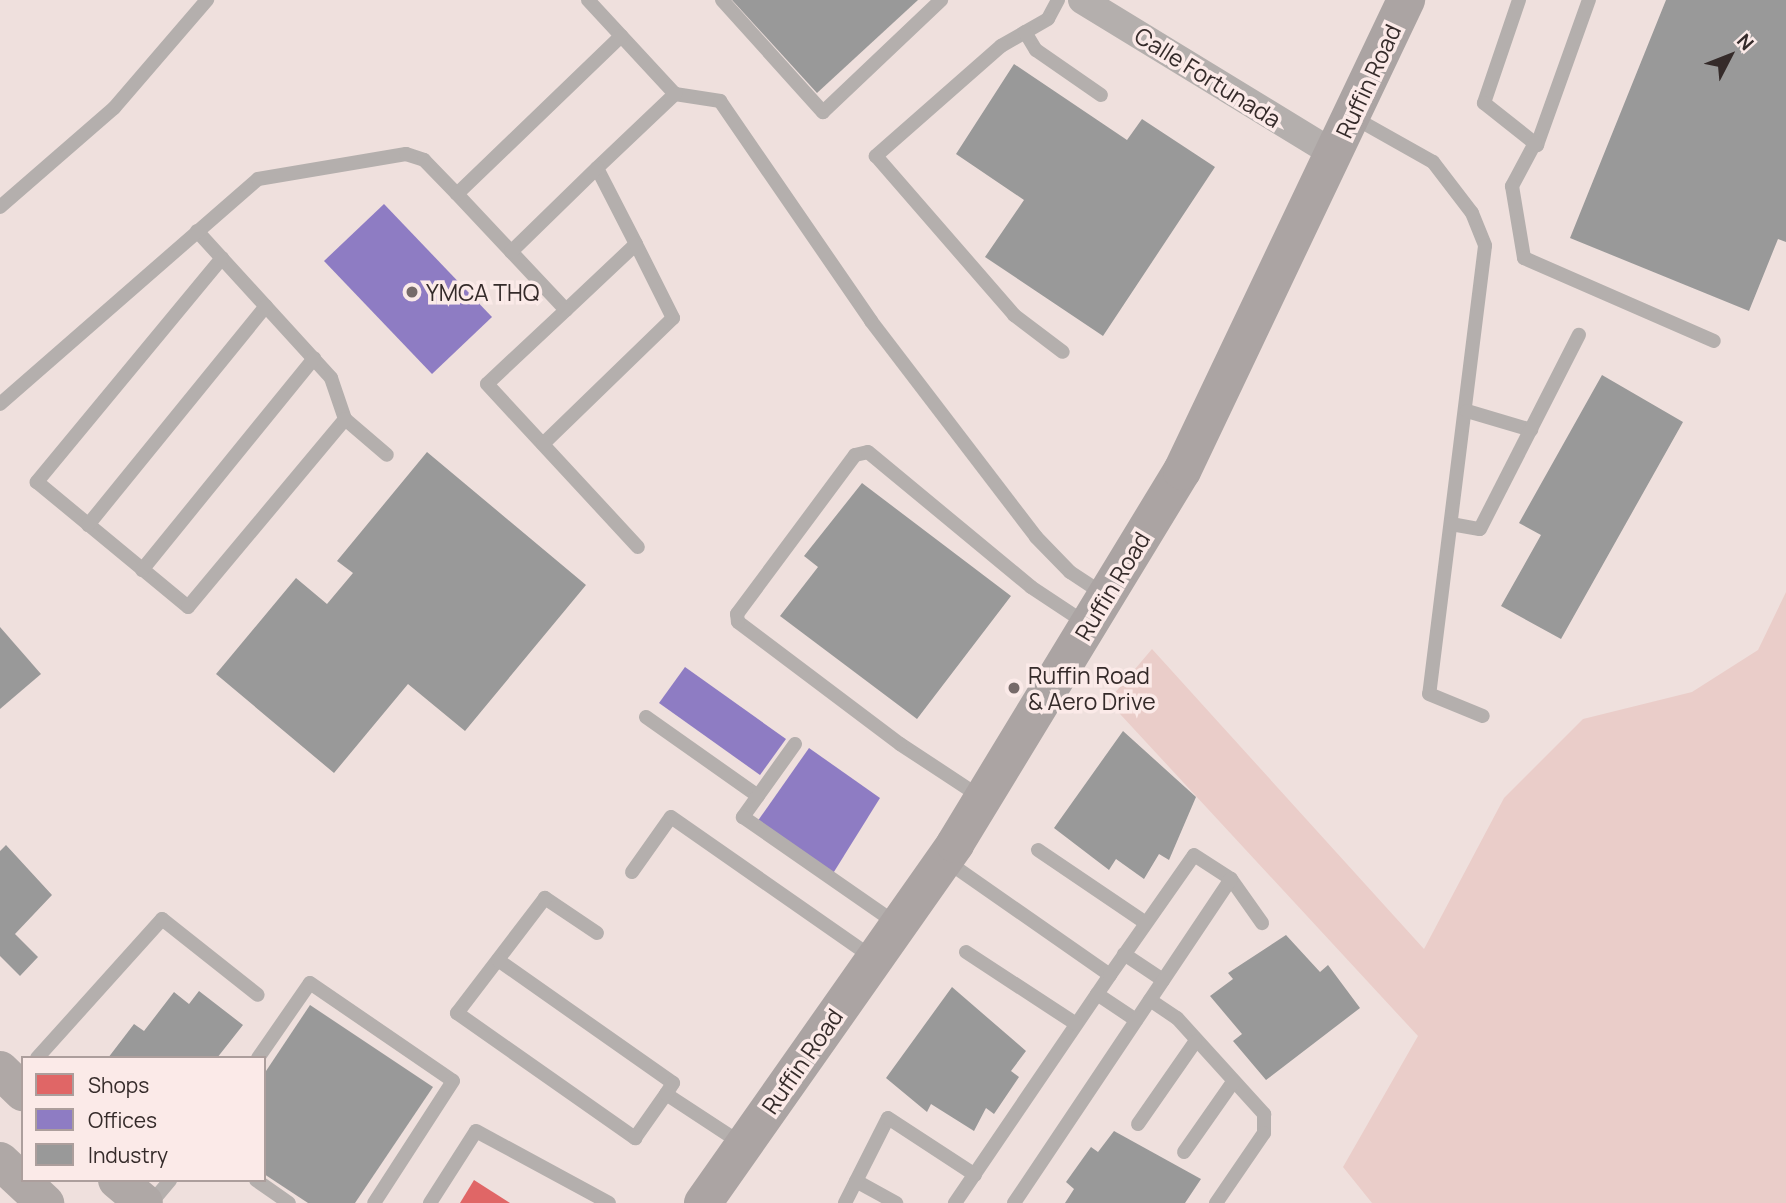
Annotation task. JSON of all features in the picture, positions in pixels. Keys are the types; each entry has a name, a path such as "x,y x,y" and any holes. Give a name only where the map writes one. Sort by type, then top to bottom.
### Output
{"main road":[{"name":"Ruffin Road","path":"703,1203 944,859 1182,471 1406,0"},
{"path":"0,1161 21,1181"},
{"path":"22,1182 45,1203"},
{"path":"119,1182 144,1203"}],"street":[{"name":"Calle Fortunada","path":"1082,0 1334,154"}],"lane":[{"path":"0,207 114,108 207,0"},
{"path":"588,0 675,94 720,102 871,321 1036,537 1070,572 1097,610"},
{"path":"722,0 823,112 940,0"},
{"path":"1058,0 1048,19 1025,32 916,115 876,156 1014,315 1063,352"},
{"path":"1519,0 1484,103 1535,143"},
{"path":"1589,0 1535,143 1512,186 1524,258 1714,341"},
{"path":"1025,32 1036,50 1101,95"},
{"path":"457,194 621,36"},
{"path":"511,252 675,94"},
{"path":"1352,117 1433,162 1479,229 1486,269 1429,694 1483,716"},
{"path":"0,404 258,179 406,154 424,160 566,310"},
{"path":"542,444 673,318 597,169"},
{"path":"197,231 331,378 345,419 387,455"},
{"path":"636,244 487,384 638,547"},
{"path":"222,258 37,482 188,607 345,419"},
{"path":"88,525 266,306"},
{"path":"1451,524 1480,529 1579,335"},
{"path":"142,570 314,358"},
{"path":"1467,411 1531,430"},
{"path":"983,799 900,744 738,622 737,614 855,455 868,452 1031,587 1097,610"},
{"path":"646,717 758,796"},
{"path":"795,744 743,817 898,925"},
{"path":"632,872 671,817 874,959"},
{"path":"1038,850 1146,923"},
{"path":"960,1201 1076,1024 1194,855 1231,879 1262,923"},
{"path":"944,859 1110,975"},
{"path":"1013,1203 1231,879"},
{"path":"498,960 673,1083 635,1138 457,1013 545,898 597,933"},
{"path":"36,1056 162,919 258,995"},
{"path":"966,952 1076,1024"},
{"path":"1124,954 1163,980"},
{"path":"259,1056 310,983 453,1081 374,1203"},
{"path":"1097,994 1136,1020"},
{"path":"1150,1000 1177,1018 1195,1042 1233,1082 1258,1103 1266,1122 1216,1203"},
{"path":"1138,1124 1195,1042"},
{"path":"1184,1152 1233,1082"},
{"path":"666,1094 744,1145"},
{"path":"845,1203 888,1118 975,1175"},
{"path":"430,1203 476,1132 609,1203"},
{"path":"856,1181 896,1203"},
{"path":"151,1203 168,1182"},
{"path":"259,1182 289,1203"}],"shaded area":[{"path":"1786,592 1786,1203 1372,1203 1343,1167 1418,1036 1108,701 1152,649 1424,949 1504,798 1583,719 1692,692 1758,650"}],"building: Shops":[{"path":"474,1180 510,1203 460,1203"}],"building: Offices":[{"path":"384,204 492,317 432,374 324,261"},
{"path":"685,667 786,739 760,775 659,703"},
{"path":"809,748 880,798 832,875 757,822"}],"building: Industry":[{"path":"732,0 918,0 817,93"},
{"path":"1666,0 1786,0 1786,242 1778,239 1749,311 1570,238"},
{"path":"1014,64 1127,140 1142,119 1215,167 1103,336 985,257 1024,200 956,154"},
{"path":"1602,375 1683,422 1561,639 1501,606 1541,535 1519,523"},
{"path":"427,452 586,585 465,731 408,684 334,773 216,674 296,578 327,604 353,573 337,561"},
{"path":"862,483 1011,596 917,719 780,616 818,567 804,556"},
{"path":"0,627 41,674 0,709"},
{"path":"1123,731 1196,797 1169,860 1159,854 1144,879 1116,859 1109,870 1054,828"},
{"path":"6,845 52,895 15,934 38,957 20,976 0,956 0,851"},
{"path":"1286,935 1320,972 1328,965 1360,1008 1266,1080 1233,1041 1242,1034 1210,996 1233,979 1228,973"},
{"path":"952,987 1026,1051 1011,1071 1019,1077 994,1114 986,1108 974,1131 931,1104 927,1112 886,1078"},
{"path":"199,991 243,1025 219,1056 110,1056 134,1024 144,1031 174,992 189,1004"},
{"path":"310,1005 433,1087 355,1203 308,1203 266,1175 266,1071"},
{"path":"1114,1131 1201,1179 1185,1203 1065,1203 1074,1189 1066,1182 1091,1147 1098,1152"}],"place":[{"name":"YMCA THQ","path":"412,292"},
{"name":"Ruffin Road & Aero Drive","path":"1014,688"}]}
